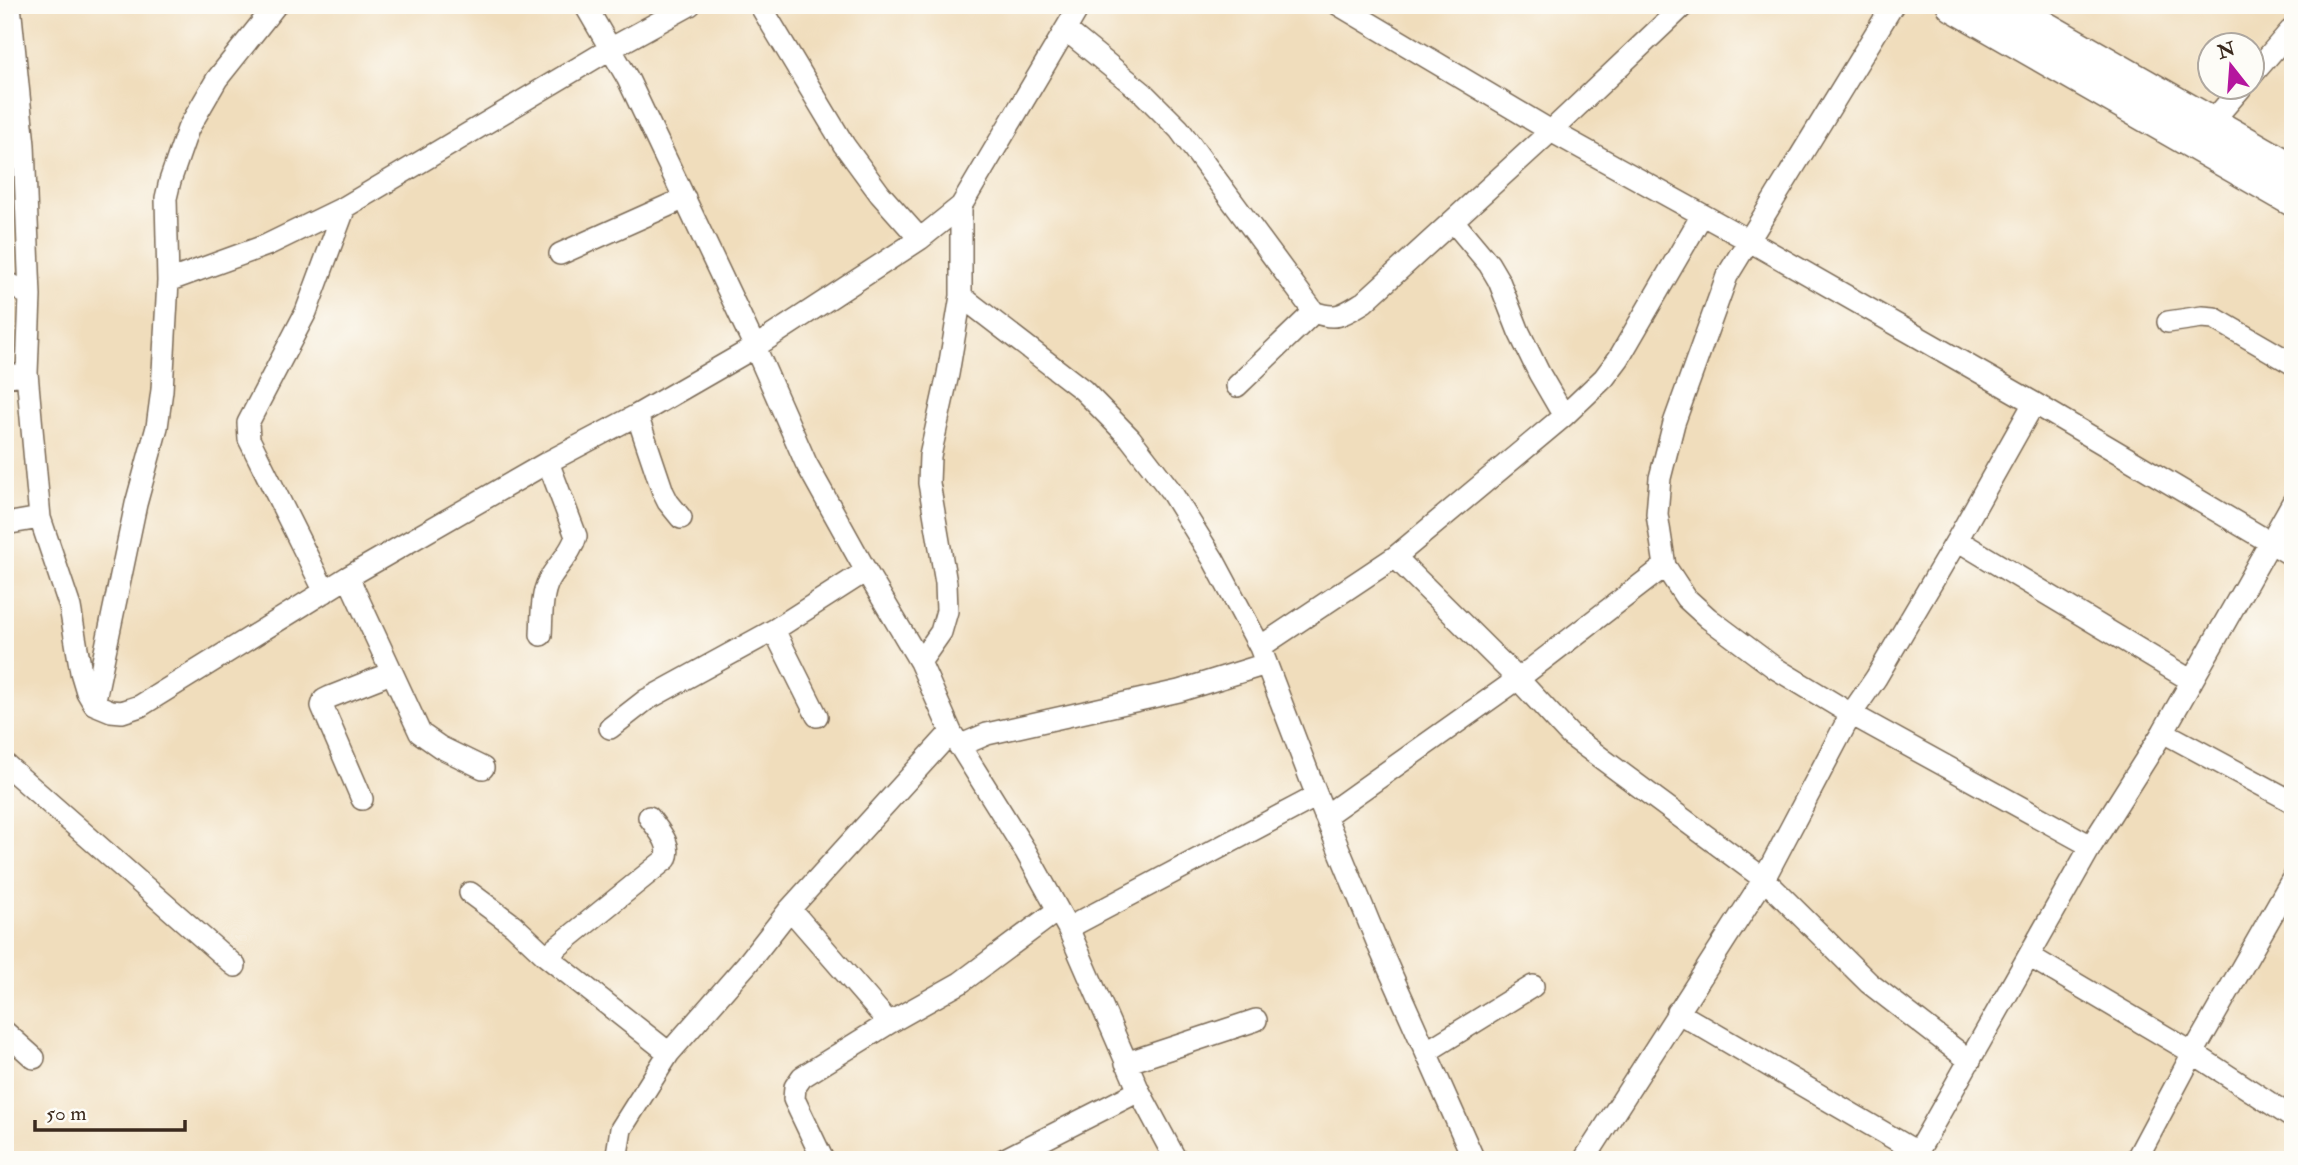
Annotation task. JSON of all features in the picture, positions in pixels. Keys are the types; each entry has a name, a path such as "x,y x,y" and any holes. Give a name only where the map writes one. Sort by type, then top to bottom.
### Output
{"main road":[{"path":"1953,5 2293,200"},
{"path":"2005,5 2293,170"}],"street":[{"path":"10,5 24,145 30,296 27,373 40,518 69,607 81,672 94,704 111,711 133,709 348,577 548,462 637,415 755,346 920,239 961,206 1080,5"},
{"path":"94,704 136,504 157,427 162,390 168,281 166,198 188,129 217,79 275,5"},
{"path":"585,5 628,79 755,346 806,463 920,662 955,739 1026,852 1063,919 1139,1091 1175,1160"},
{"path":"168,281 267,245 345,207 610,49 690,5"},
{"path":"760,5 844,145 880,194 920,239"},
{"path":"1339,5 1551,131 2034,403 2293,556"},
{"path":"1066,30 1143,93 1179,129 1314,312 1329,318 1344,314 1364,302 1684,5"},
{"path":"1893,5 1727,276 1674,423 1660,478 1657,514 1665,566 1686,598 1708,618 1775,668 1851,714 2091,846"},
{"path":"2266,59 2292,30"},
{"path":"2211,123 2229,102"},
{"path":"560,254 685,198"},
{"path":"920,662 942,632 947,611 946,583 929,483 930,456 961,296 961,206"},
{"path":"325,592 249,439 248,423 306,312 345,207"},
{"path":"617,1160 621,1129 669,1053 747,964 790,909 955,739 1179,691 1263,656 1395,557 1564,416 1604,378 1619,358 1702,215"},
{"path":"1453,221 1489,264 1499,281 1519,332 1564,416"},
{"path":"5,281 30,296"},
{"path":"961,296 1083,390 1130,438 1170,490 1213,559 1263,656 1380,950 1475,1160"},
{"path":"1237,386 1314,312"},
{"path":"2168,322 2214,318 2293,365"},
{"path":"5,377 27,373"},
{"path":"1584,1160 1677,1012 1765,880 1851,714 1876,678 1957,541 2034,403"},
{"path":"637,415 663,492 681,518"},
{"path":"541,635 545,591 549,579 575,544 576,537 548,462"},
{"path":"1677,1012 1915,1156 2091,846 2163,732 2293,502"},
{"path":"5,524 40,518"},
{"path":"1957,541 2192,681"},
{"path":"1395,557 1518,679 1570,735 1765,880 1869,983 1969,1061"},
{"path":"823,1160 794,1098 795,1087 802,1077 1063,919 1321,806 1518,679 1665,566"},
{"path":"610,728 646,700 774,630 866,571"},
{"path":"348,577 420,733 440,747 483,768"},
{"path":"774,630 817,716"},
{"path":"362,799 322,706 324,700 330,697 391,673"},
{"path":"2163,732 2293,802"},
{"path":"5,764 235,966"},
{"path":"546,956 666,859 669,853 668,845 649,817"},
{"path":"2136,1160 2193,1053 2293,878"},
{"path":"470,892 669,1053"},
{"path":"790,909 889,1023"},
{"path":"2029,956 2193,1053 2293,1118"},
{"path":"1426,1052 1533,986"},
{"path":"1126,1063 1256,1020"},
{"path":"5,1032 34,1058"},
{"path":"1003,1160 1139,1091"}]}
